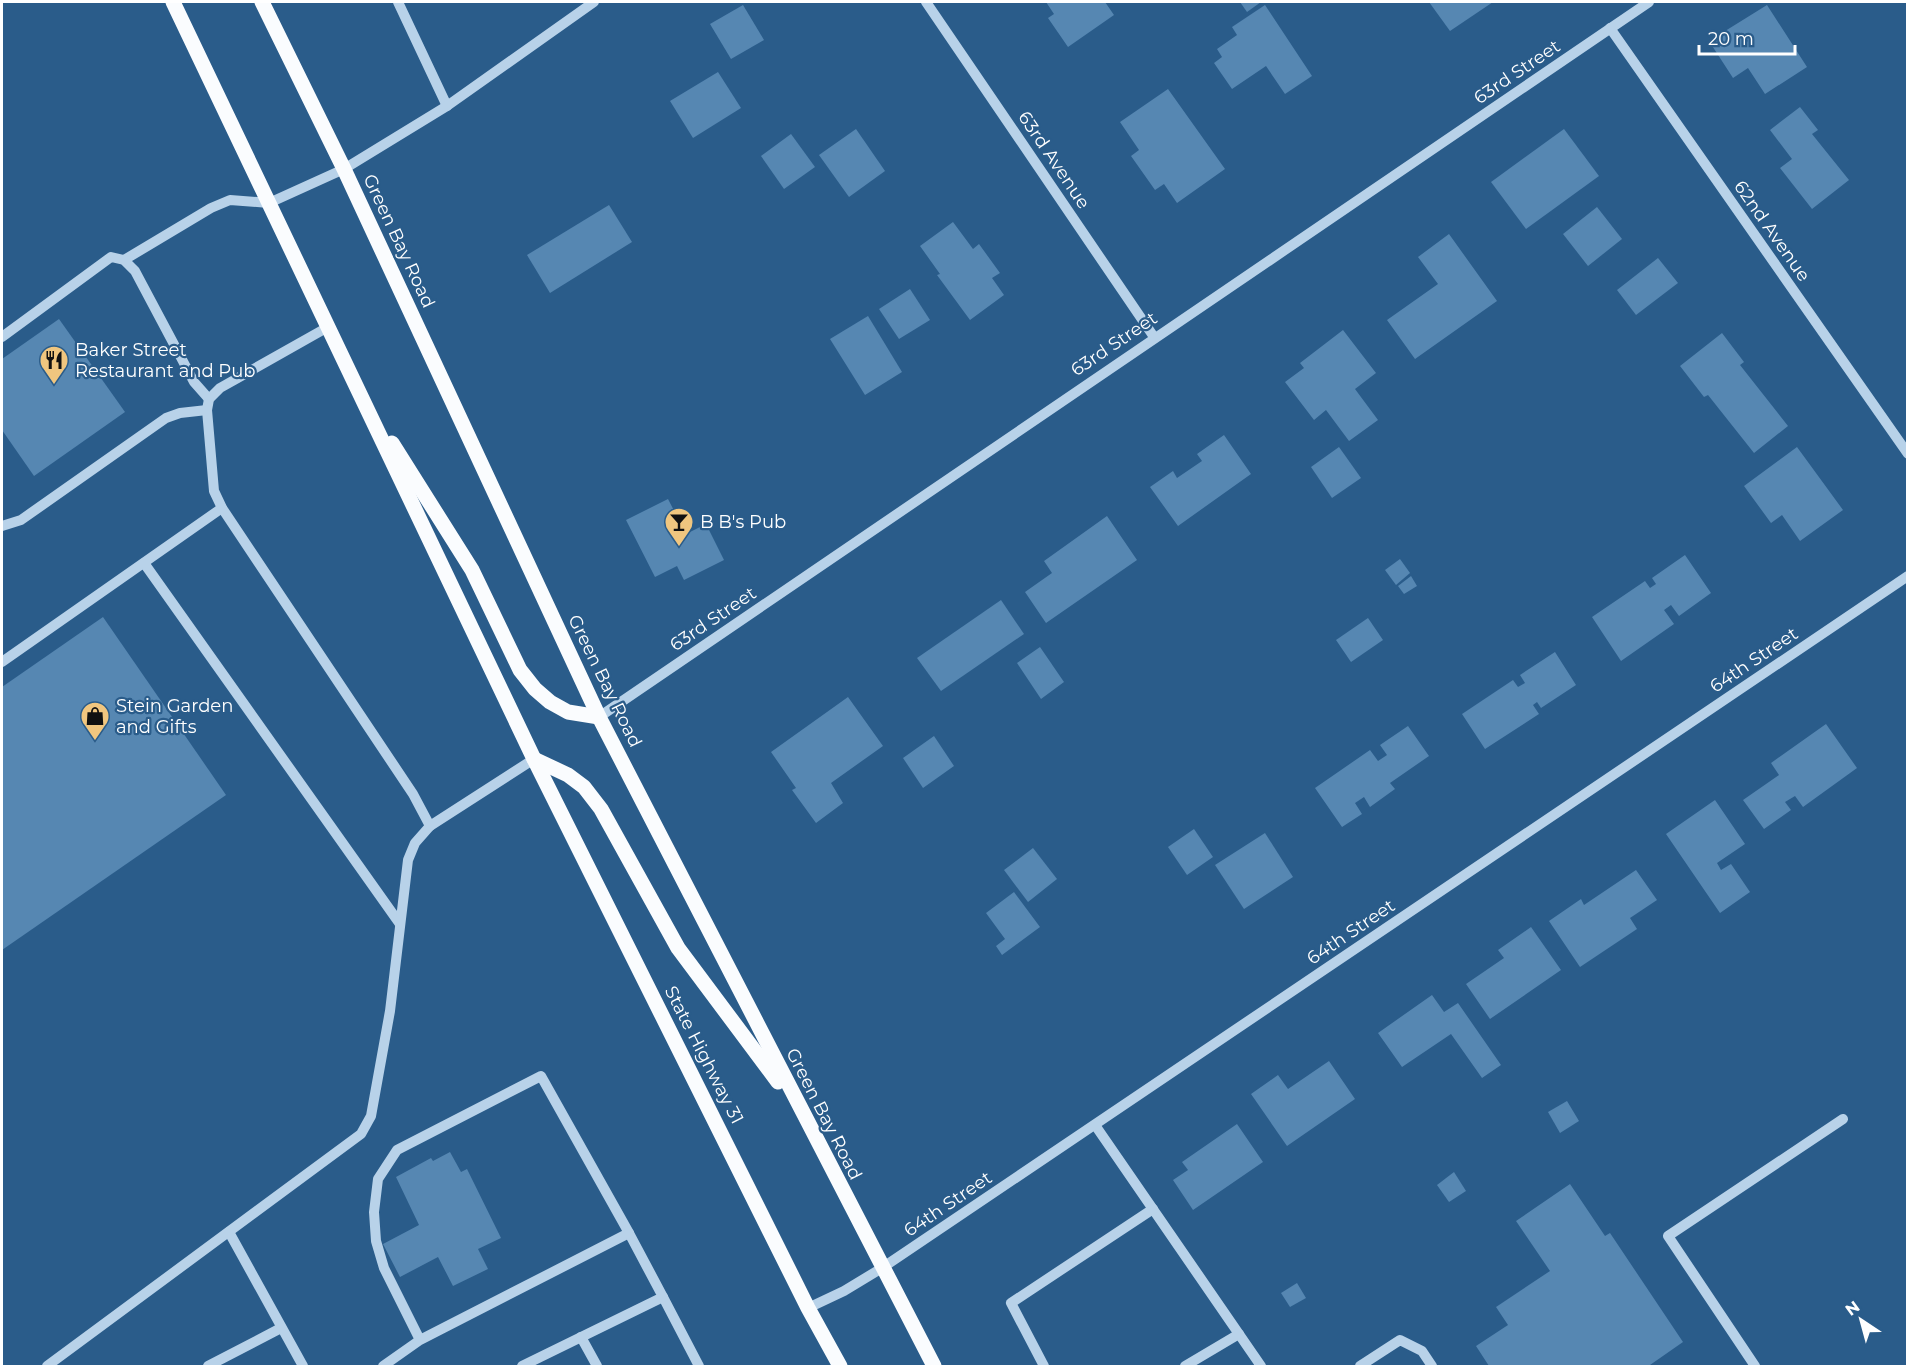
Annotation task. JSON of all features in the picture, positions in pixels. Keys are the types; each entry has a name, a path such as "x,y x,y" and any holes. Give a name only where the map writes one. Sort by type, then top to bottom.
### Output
{"main road":[{"path":"172,2 534,759 568,775 584,787 601,809 678,948 801,1112"},
{"name":"Green Bay Road","path":"262,2 344,169 599,717 934,1366"},
{"path":"359,391 472,570 520,670 535,689 550,702 568,712 599,717"},
{"name":"State Highway 31","path":"534,759 808,1308 840,1366"}],"street":[{"path":"398,2 447,106"},
{"path":"124,260 220,204 230,200 269,203 344,169 447,106 594,2"},
{"name":"63rd Avenue","path":"926,2 1154,337"},
{"name":"63rd Street","path":"599,717 1649,2"},
{"name":"62nd Avenue","path":"1610,28 1908,454"},
{"path":"2,337 111,257 124,260 135,271 208,404 214,491 222,508 413,794 430,826"},
{"path":"2,526 21,520 166,418 208,404 220,388 328,327"},
{"path":"2,662 222,508"},
{"path":"144,562 400,924"},
{"name":"64th Street","path":"808,1308 882,1269 1908,576"},
{"path":"47,1366 361,1134 371,1116 390,1011 408,860 415,843 430,826 534,759"},
{"path":"420,1340 384,1268 376,1241 374,1212 378,1179 397,1150 541,1076 629,1233 699,1366"},
{"path":"1755,1366 1668,1236 1843,1119"},
{"path":"1095,1125 1261,1366"},
{"path":"1044,1366 1011,1303 1153,1209"},
{"path":"229,1232 303,1366"},
{"path":"383,1366 420,1340 629,1233"},
{"path":"522,1366 663,1298"},
{"path":"208,1366 281,1328"},
{"path":"1185,1366 1239,1334"},
{"path":"581,1337 597,1366"},
{"path":"1360,1366 1400,1340 1422,1351 1432,1366"}],"building":[{"path":"1046,2 1105,2 1114,15 1068,47 1048,18 1054,14"},
{"path":"1240,2 1261,2 1247,12"},
{"path":"1429,2 1493,2 1450,31"},
{"path":"743,5 764,40 731,59 710,24"},
{"path":"1265,5 1312,76 1285,94 1266,66 1232,89 1214,63 1222,57 1217,49 1237,35 1232,27"},
{"path":"1767,5 1807,67 1765,94 1748,68 1733,78 1709,41"},
{"path":"718,72 741,108 693,138 670,101"},
{"path":"1168,89 1225,169 1177,203 1164,184 1155,190 1131,156 1139,150 1120,122"},
{"path":"1800,107 1818,130 1812,134 1849,180 1812,209 1780,168 1792,159 1770,130"},
{"path":"856,129 885,171 849,197 819,155"},
{"path":"1564,129 1599,176 1526,229 1491,182"},
{"path":"791,134 815,167 784,189 761,156"},
{"path":"609,205 632,242 550,293 527,255"},
{"path":"1597,207 1622,239 1588,266 1563,234"},
{"path":"953,222 973,249 979,244 1000,273 992,278 1004,295 970,320 937,275 940,274 920,246"},
{"path":"1449,234 1497,301 1415,359 1387,320 1438,284 1418,257"},
{"path":"1658,258 1678,283 1636,315 1617,290"},
{"path":"910,289 930,320 899,339 879,309"},
{"path":"868,316 902,372 865,395 830,339"},
{"name":"Baker Street Restaurant and Pub","path":"59,319 125,412 34,476 2,430 2,359"},
{"path":"1343,330 1376,373 1355,389 1378,420 1349,441 1326,410 1314,420 1285,382 1304,368 1300,363"},
{"path":"1722,333 1744,362 1740,365 1788,426 1754,453 1708,395 1704,397 1680,366"},
{"path":"1224,435 1251,474 1178,526 1150,487 1173,471 1177,478 1202,461 1197,454"},
{"path":"1339,447 1361,478 1332,498 1311,467"},
{"path":"1797,447 1843,510 1800,541 1782,515 1771,523 1744,486"},
{"name":"B B's Pub","path":"668,499 686,534 706,524 724,560 684,580 677,566 655,577 626,520"},
{"path":"1107,516 1137,560 1046,623 1025,592 1052,573 1044,561"},
{"path":"1685,555 1711,593 1679,616 1671,605 1664,610 1674,624 1621,661 1592,617 1645,581 1650,588 1656,584 1652,578"},
{"path":"1400,559 1410,573 1396,585 1385,570"},
{"path":"1411,576 1417,586 1404,594 1398,586"},
{"path":"1001,600 1024,634 941,691 917,658"},
{"name":"Stein Garden and Gifts","path":"103,617 226,795 2,950 2,687"},
{"path":"1368,618 1383,640 1351,662 1336,640"},
{"path":"1040,647 1064,682 1041,699 1017,663"},
{"path":"1555,652 1576,685 1541,708 1537,702 1533,705 1539,714 1485,749 1462,714 1513,680 1518,687 1525,683 1520,675"},
{"path":"848,697 883,746 831,783 843,803 816,823 792,790 796,788 771,752"},
{"path":"1826,724 1857,768 1803,807 1795,796 1785,802 1791,810 1764,829 1743,800 1779,775 1771,763"},
{"path":"1408,726 1429,756 1390,783 1395,789 1370,807 1364,797 1355,803 1362,814 1342,827 1315,788 1370,750 1378,761 1387,755 1380,745"},
{"path":"934,736 954,766 923,788 903,758"},
{"path":"1715,800 1745,844 1717,863 1721,870 1731,864 1750,892 1720,913 1666,834"},
{"path":"1194,829 1213,857 1187,875 1168,847"},
{"path":"1265,833 1293,877 1244,909 1215,865"},
{"path":"1033,848 1057,879 1028,902 1004,870"},
{"path":"1636,870 1657,900 1630,918 1637,929 1580,967 1549,921 1581,899 1584,905"},
{"path":"1014,892 1040,927 1002,955 996,946 1005,939 986,913"},
{"path":"1531,927 1561,970 1490,1019 1466,984 1504,958 1498,950"},
{"path":"1432,995 1444,1012 1458,1003 1501,1065 1482,1078 1451,1034 1402,1067 1378,1033"},
{"path":"1329,1061 1355,1099 1287,1146 1251,1094 1278,1075 1288,1089"},
{"path":"1567,1101 1579,1121 1560,1133 1548,1112"},
{"path":"1237,1124 1263,1162 1193,1210 1173,1180 1188,1170 1182,1162"},
{"path":"450,1152 461,1172 467,1169 501,1238 478,1249 488,1269 453,1286 438,1257 400,1277 383,1244 419,1225 396,1177 431,1158 433,1161"},
{"path":"1454,1172 1466,1191 1449,1202 1437,1185"},
{"path":"1570,1184 1605,1236 1610,1233 1683,1342 1651,1366 1489,1366 1476,1346 1508,1325 1496,1307 1550,1271 1516,1221"},
{"path":"1297,1283 1306,1298 1290,1307 1281,1293"}],"place":[{"name":"Baker Street Restaurant and Pub","path":"54,386"},
{"name":"B B's Pub","path":"679,548"},
{"name":"Stein Garden and Gifts","path":"95,742"}]}
